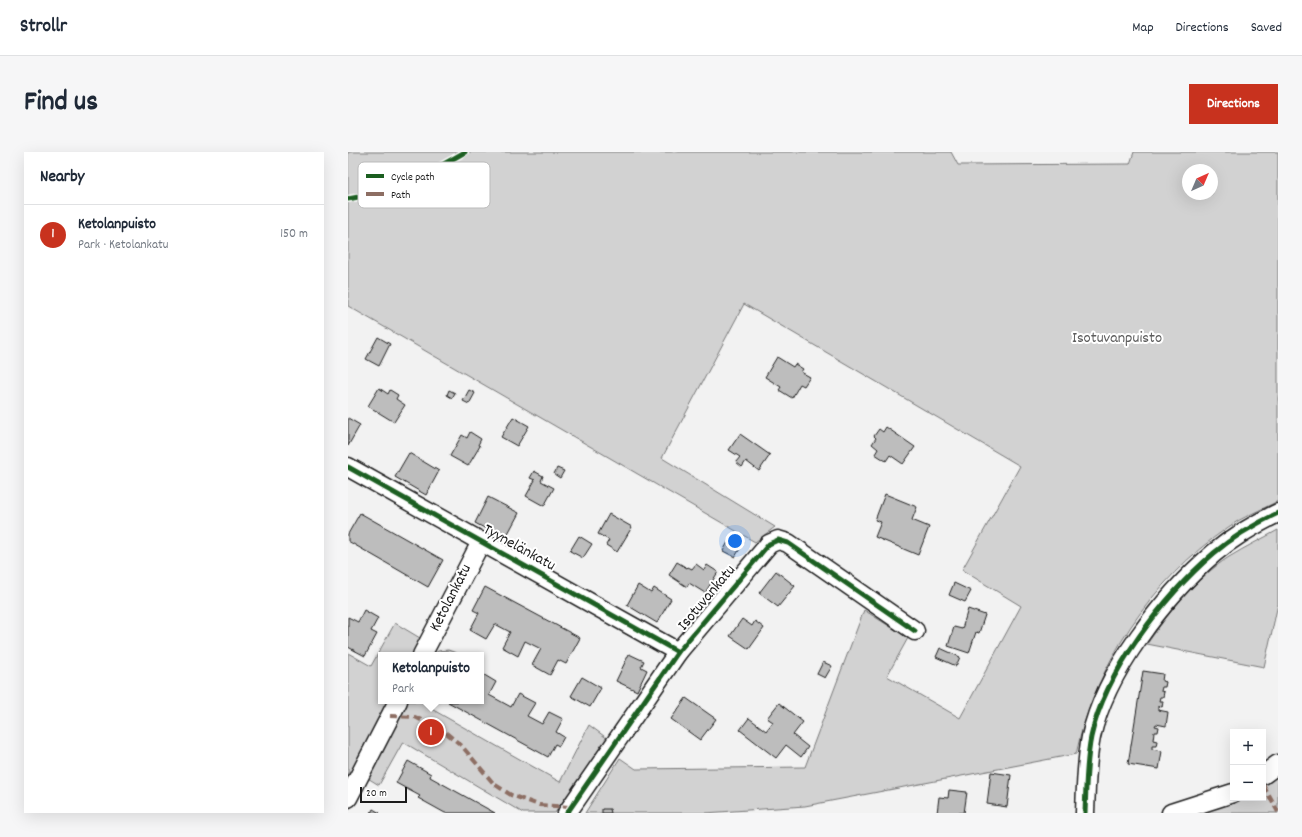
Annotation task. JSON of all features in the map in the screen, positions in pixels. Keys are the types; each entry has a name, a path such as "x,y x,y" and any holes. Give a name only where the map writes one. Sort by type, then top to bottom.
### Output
{"street":[{"name":"Tyynelänkatu","path":"348,467 678,652"},
{"path":"1085,813 1091,738 1104,696 1137,639 1189,576 1214,553 1242,533 1278,514"},
{"name":"Isotuvankatu","path":"567,813 678,652 769,544 778,540 788,543 915,631"},
{"name":"Ketolankatu","path":"424,652 481,542"},
{"path":"348,798 396,704"},
{"path":"1266,773 1278,764"},
{"path":"1171,813 1230,794"}],"green space":[{"name":"Isotuvanpuisto","path":"348,152 951,152 958,165 1130,164 1134,152 1278,152 1278,501 1245,517 1227,528 1200,549 1174,573 1151,599 1130,627 1112,657 1097,688 1085,721 1076,754 805,806 705,813 585,813 620,758 636,769 805,767 864,610 908,638 887,676 960,718 1021,606 962,570 1020,466 744,304 662,458 775,527 755,542 348,306"},
{"path":"1278,530 1278,604 1264,667 1147,644 1184,596 1205,575 1229,557"},
{"path":"395,623 420,638 413,652 379,652"},
{"path":"448,650 454,652 437,652"},
{"path":"348,653 371,666 378,653 378,704 386,704 348,777"},
{"path":"405,704 430,704 428,707 560,782 589,725 608,739 555,813 523,813 403,742 379,785 366,777"},
{"path":"1278,775 1278,813 1196,813 1231,804 1236,801 1266,801 1266,784"}],"building":[{"path":"378,337 390,344 379,366 366,359"},
{"path":"777,357 793,367 795,364 803,369 801,372 810,377 804,386 800,384 792,398 779,390 781,387 765,377"},
{"path":"379,388 388,394 390,390 398,395 396,399 405,405 394,422 368,406"},
{"path":"449,390 455,393 452,398 447,395"},
{"path":"469,390 475,393 469,404 463,401"},
{"path":"513,417 529,426 517,446 501,437"},
{"path":"348,418 360,425 348,446"},
{"path":"886,427 915,447 903,464 890,455 886,461 875,454 878,449 872,444 876,438 874,436 879,429 883,432"},
{"path":"470,432 481,439 478,445 480,446 468,466 450,456 462,435 467,438"},
{"path":"740,434 770,455 759,471 746,461 742,467 736,462 740,457 729,450"},
{"path":"409,453 439,471 426,495 395,477"},
{"path":"557,468 564,471 560,478 554,474"},
{"path":"534,471 543,476 541,481 554,488 544,506 526,496 535,480 530,478"},
{"path":"885,494 917,507 912,520 929,527 918,555 875,537 881,522 875,520"},
{"path":"488,497 519,513 505,539 475,523"},
{"path":"360,513 443,560 428,587 348,541 348,534"},
{"path":"609,514 632,527 617,552 606,545 609,540 598,534"},
{"path":"732,535 744,542 735,557 723,551"},
{"path":"579,536 592,544 583,558 570,551"},
{"path":"677,562 687,568 692,569 696,564 704,570 707,565 718,572 705,593 689,583 687,587 669,575"},
{"path":"776,571 795,586 778,607 759,593"},
{"path":"954,583 971,591 965,602 949,595"},
{"path":"638,585 651,593 654,588 671,599 657,623 627,605"},
{"path":"485,587 580,638 566,664 558,660 550,675 532,665 541,649 525,641 518,656 502,647 510,632 495,624 486,639 470,630 479,613 473,610"},
{"path":"968,609 985,615 979,633 976,632 969,653 948,646 954,627 962,629"},
{"path":"364,610 378,618 371,631 377,634 365,656 348,647 348,617 358,622"},
{"path":"742,619 752,626 755,621 764,628 749,649 730,636"},
{"path":"940,648 960,657 956,666 936,657"},
{"path":"629,654 644,661 641,667 647,670 637,691 616,681"},
{"path":"823,662 832,666 825,678 817,674"},
{"path":"1143,671 1163,674 1162,681 1166,682 1165,687 1162,687 1161,691 1164,692 1163,697 1160,697 1159,701 1163,701 1162,707 1158,706 1158,710 1168,712 1166,726 1156,724 1155,726 1159,727 1158,732 1154,732 1153,740 1157,741 1156,746 1152,746 1152,749 1162,751 1159,769 1128,764"},
{"path":"484,675 496,682 489,695 511,707 518,694 535,703 527,716 542,724 549,712 563,719 556,732 564,737 559,746 555,744 548,757 452,704 484,704"},
{"path":"582,677 601,688 590,707 571,696"},
{"path":"686,698 716,719 700,740 671,719"},
{"path":"779,703 803,722 793,735 808,747 801,757 786,745 776,758 740,730 749,718 766,731 773,722 767,718"},
{"path":"408,761 431,774 430,777 495,813 445,813 418,798 420,796 396,783"},
{"path":"991,772 1011,775 1007,807 987,804"},
{"path":"949,790 967,792 964,813 937,813 939,797 948,798"},
{"path":"373,809 380,813 371,813"},
{"path":"602,809 610,809 611,813 602,813"}],"marked path":[{"path":"390,716 415,717 445,732 461,745 494,784 511,795 539,805 571,807"},
{"path":"1266,790 1278,812"}],"cycle path":[{"path":"447,162 465,152"},
{"path":"348,199 358,197"},
{"path":"348,467 678,652"},
{"path":"1085,813 1089,746 1098,712 1109,687 1139,637 1176,591 1214,553 1237,536 1278,513"},
{"path":"567,813 678,652 769,544 778,540 788,543 915,631"}],"place":[{"name":"Ketolanpuisto","path":"431,732"}]}
